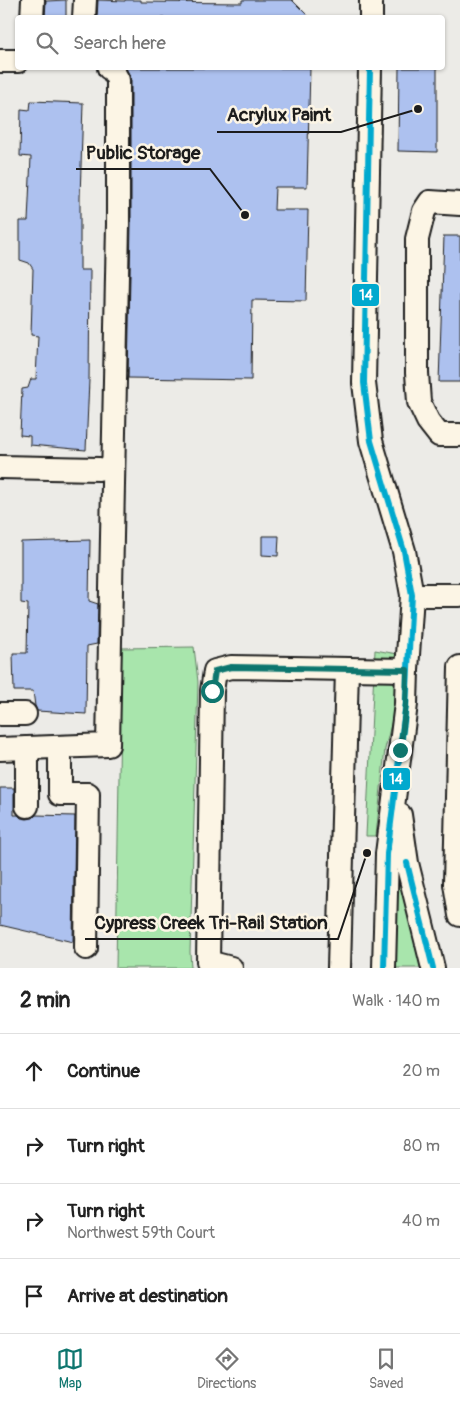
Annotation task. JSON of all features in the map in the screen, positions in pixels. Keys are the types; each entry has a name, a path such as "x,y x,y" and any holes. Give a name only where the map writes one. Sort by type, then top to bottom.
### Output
{"street":[{"path":"32,15 33,0"},
{"path":"84,15 85,0"},
{"path":"371,0 371,15"},
{"path":"0,61 15,61"},
{"path":"0,749 108,745 118,234 118,80 113,70"},
{"path":"370,70 364,383 371,441 404,551 412,595 406,704 387,854 384,968"},
{"path":"460,204 430,202 424,211 417,239 417,373 419,402 428,421 439,435 460,435"},
{"path":"0,467 99,469"},
{"path":"412,595 460,595"},
{"path":"231,968 209,965 212,691 215,671 231,667 407,670"},
{"path":"460,667 454,884 460,915"},
{"path":"339,968 346,669"},
{"path":"0,714 25,714"},
{"path":"60,747 60,794 88,794 86,948"},
{"path":"26,806 27,748"},
{"path":"397,776 401,828 407,863 433,968"}],"green space":[{"path":"194,647 198,682 191,968 116,968 121,648"},
{"path":"375,650 403,655 402,679 385,749 376,836 366,836"},
{"path":"387,854 407,863 433,968 384,968"}],"building":[{"path":"66,0 66,15 45,15 46,1"},
{"path":"98,0 242,3 242,0 292,0 307,15 97,15"},
{"path":"127,70 310,70 307,187 275,187 274,210 308,210 306,301 252,300 251,380 128,378 131,80"},
{"path":"399,70 437,70 437,152 398,151"},
{"path":"31,101 83,103 80,270 90,270 86,450 30,445 30,436 20,435 22,389 28,388 31,379 36,379 38,336 31,335 33,269 29,263 20,260 20,221 28,221 31,157 20,156 21,109 30,110"},
{"path":"444,236 460,236 460,382 439,382"},
{"path":"262,536 279,536 278,556 262,555"},
{"path":"90,540 89,601 98,604 97,644 87,646 86,714 37,711 33,691 14,691 13,653 27,653 28,604 21,603 21,542"},
{"path":"0,788 14,788 14,815 18,815 21,818 33,818 36,815 75,816 73,942 0,925"}],"transit line":[{"name":"14","path":"370,70 364,383 371,441 404,551 412,595 406,704 387,854 384,968"},
{"name":"14","path":"407,863 433,968"}],"place":[{"name":"Acrylux Paint","path":"418,109"},
{"name":"Public Storage","path":"245,215"},
{"name":"Cypress Creek Tri-Rail Station","path":"367,853"}],"route":[{"path":"212,691 215,671 231,667 407,670 406,704 400,750"}]}
